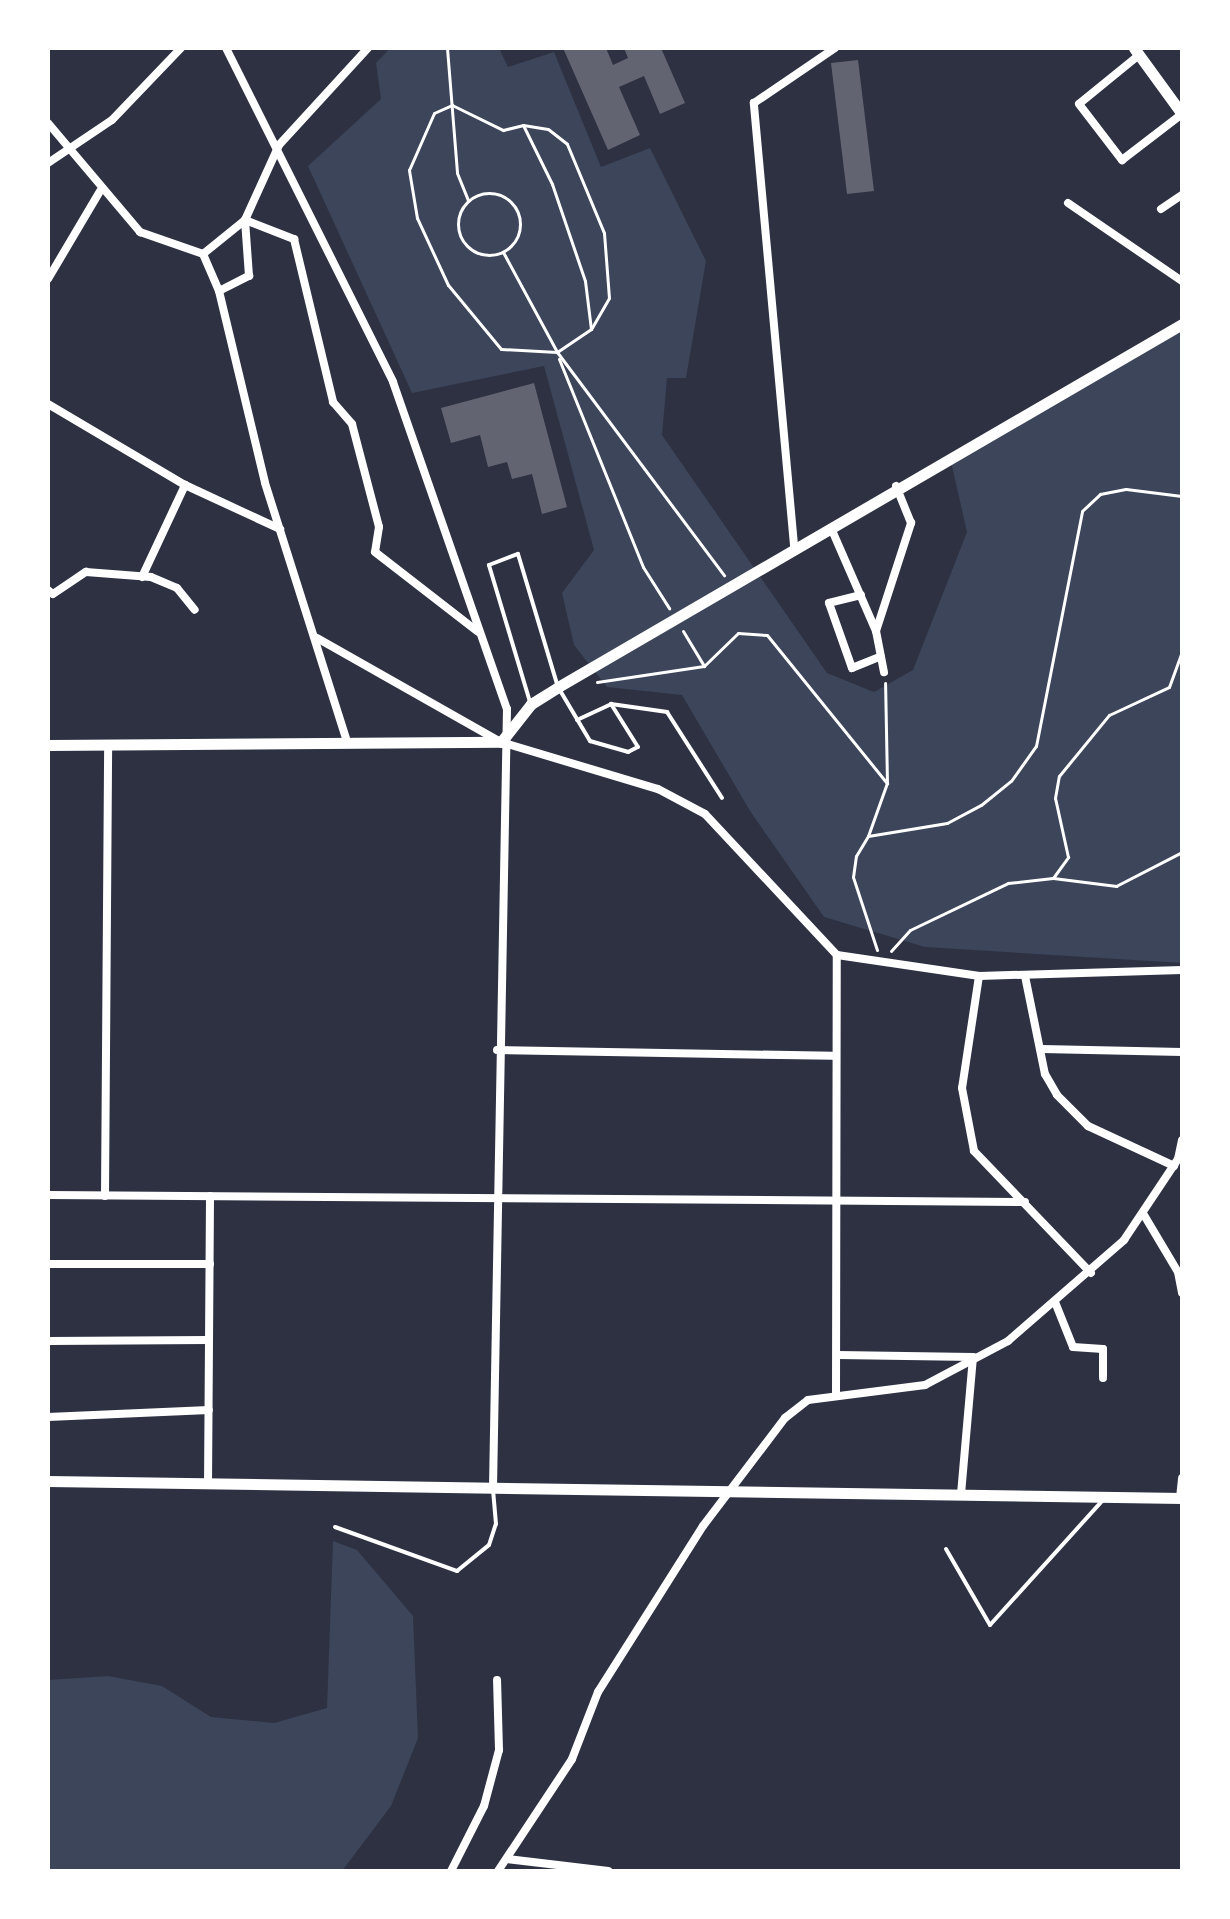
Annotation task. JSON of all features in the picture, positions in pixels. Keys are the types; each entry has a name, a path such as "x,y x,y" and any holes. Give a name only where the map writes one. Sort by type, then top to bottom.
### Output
{"street":[{"path":"48,163 70,154 181,48"},
{"path":"226,48 279,145 393,382 507,709 501,742 493,1487"},
{"path":"203,254 245,220 279,145 368,48"},
{"path":"794,545 754,103 835,48"},
{"path":"1136,51 1182,114 1122,160 1079,104 1136,51"},
{"path":"48,123 100,191 140,232 203,254 219,291 280,529 317,638 346,738"},
{"path":"48,279 100,191"},
{"path":"1161,209 1182,195"},
{"path":"1068,203 1182,281"},
{"path":"219,291 249,276 245,220"},
{"path":"245,220 294,239 333,402 352,424 379,527 375,552 478,632"},
{"path":"501,742 531,704 558,687 794,545 831,528 896,486 1182,324"},
{"path":"48,404 185,485 280,529"},
{"path":"142,577 185,485"},
{"path":"876,631 911,523 896,486"},
{"path":"831,528 876,631 884,672"},
{"path":"48,590 53,594 86,572 142,577 177,588 195,610"},
{"path":"861,595 829,603 852,668 881,656"},
{"path":"317,638 501,742 658,789 705,814 837,955 878,965 979,976 1182,970"},
{"path":"48,745 108,746 346,738 501,742"},
{"path":"105,1196 108,746"},
{"path":"836,1394 833,1056 837,955"},
{"path":"979,976 963,1114 974,1151 1091,1273"},
{"path":"1025,976 1042,1049 1057,1095 1088,1126 1174,1166"},
{"path":"1042,1049 1182,1052"},
{"path":"497,1050 833,1056"},
{"path":"498,1871 572,1759 598,1692 703,1526 734,1495 785,1418 808,1400 925,1385 1008,1341 1091,1273 1144,1215 1174,1166 1182,1140"},
{"path":"48,1195 833,1198 1025,1202"},
{"path":"208,1486 210,1196"},
{"path":"1144,1215 1178,1272 1182,1293"},
{"path":"48,1264 210,1264"},
{"path":"1055,1302 1073,1347 1103,1349 1103,1378"},
{"path":"48,1341 208,1340"},
{"path":"838,1355 973,1357"},
{"path":"961,1494 973,1357"},
{"path":"48,1417 209,1410"},
{"path":"48,1481 208,1486 493,1487 734,1495 961,1494 1181,1498 1182,1478"},
{"path":"451,1871 484,1806 499,1750 497,1680"},
{"path":"507,1859 608,1871"}],"lane":[{"path":"531,704 489,565 518,554 558,687 590,741 628,752 638,747 611,704"},
{"path":"577,720 611,704 667,712 722,798"},
{"path":"335,1527 457,1571 489,1545 496,1524 493,1487"},
{"path":"946,1549 990,1625 1106,1497"}],"path":[{"path":"447,48 457,173 468,200 458,227 466,245 483,255 503,252 520,226 515,206 487,193 468,200"},
{"path":"452,105 503,130 523,125 548,129 567,144 604,233 609,298 591,329 557,352 501,349 474,323 417,218 409,170 434,113 452,105"},
{"path":"523,125 576,253 591,329"},
{"path":"503,252 557,352 643,567"},
{"path":"557,352 731,585"},
{"path":"868,836 947,823 1011,781 1042,724 1044,677 1065,611 1082,511 1100,494 1126,489 1182,496"},
{"path":"587,683 704,666 738,633 767,635 887,783"},
{"path":"1053,878 1068,857 1055,798 1059,776 1109,715 1169,687 1182,652"},
{"path":"878,965 873,922 853,877 887,783 884,672"},
{"path":"878,965 910,930 958,903 1008,883 1053,878 1116,886 1182,852"}],"shaded area":[{"path":"390,48 499,48 508,67 554,52 601,167 650,148 706,261 686,378 667,378 662,435 827,673 874,692 913,670 967,532 951,462 1182,327 1182,963 925,947 824,917 750,811 682,695 607,687 574,645 562,593 594,550 544,366 412,393 308,166 381,99 376,63"},
{"path":"333,1541 357,1550 413,1616 418,1738 391,1806 342,1871 48,1871 48,1680 108,1676 162,1686 211,1717 274,1723 327,1708"}],"building":[{"path":"563,48 606,48 613,65 628,58 624,48 661,48 685,103 660,114 644,76 619,87 640,135 608,150"},
{"path":"858,60 874,191 847,194 831,63"},
{"path":"534,383 567,507 542,514 532,474 512,479 507,462 488,467 480,435 451,443 441,408"}]}
